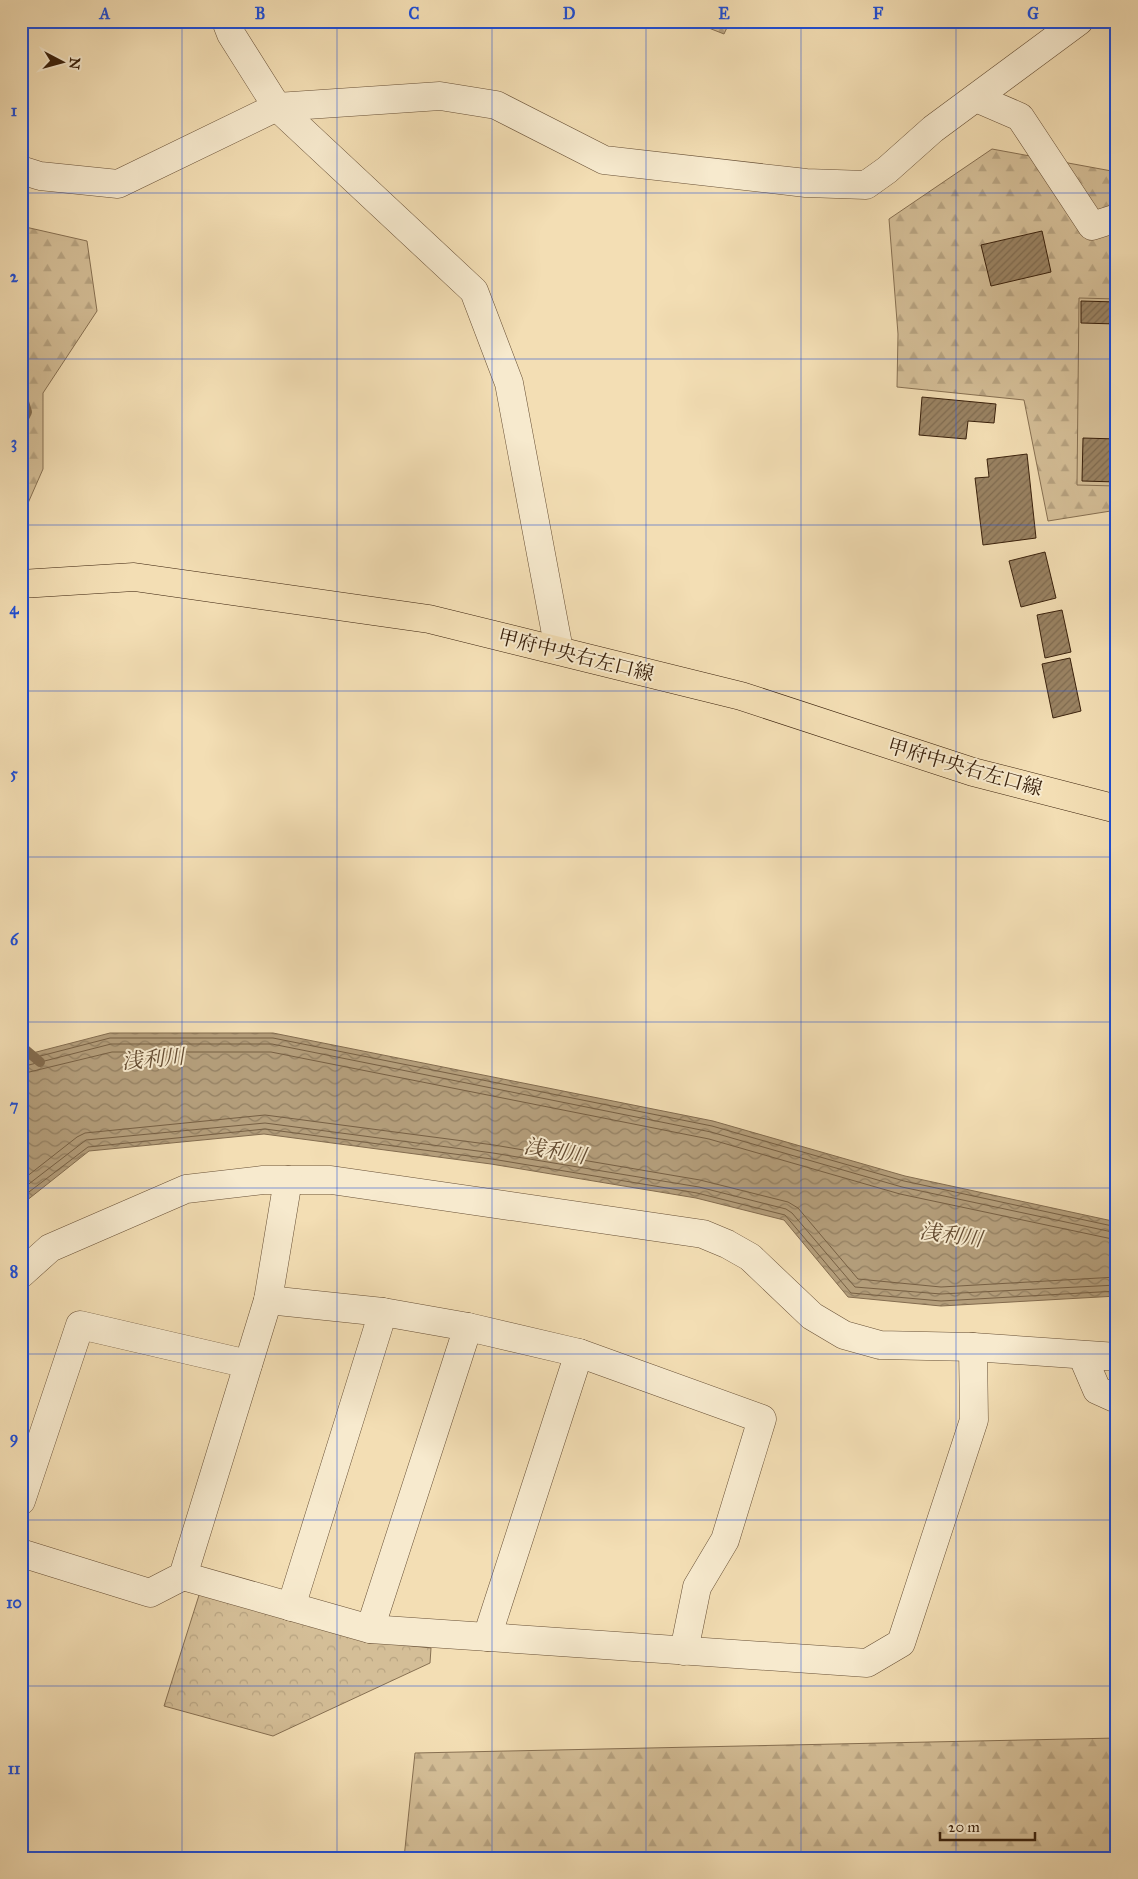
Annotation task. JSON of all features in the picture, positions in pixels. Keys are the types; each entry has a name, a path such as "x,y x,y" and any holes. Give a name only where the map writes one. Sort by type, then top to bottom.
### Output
{"main road":[{"name":"甲府中央右左口線","path":"21,584 134,576 429,619 741,696 973,772 1117,809"}],"street":[{"path":"226,21 231,34 277,107 474,291 509,383 559,650"},
{"path":"21,170 40,176 118,184 277,107 440,96 496,105 604,160 806,183 866,185 887,170 933,130 1079,21"},
{"path":"976,98 1020,117 1092,226 1117,218"},
{"path":"21,1274 50,1248 186,1189 263,1180 331,1180 703,1234 727,1244 750,1257 812,1316 844,1335 880,1346 973,1347 1117,1357"},
{"path":"183,1576 268,1300 288,1180"},
{"path":"268,1300 383,1312 468,1327 579,1353 762,1420 725,1540 697,1587 684,1651"},
{"path":"291,1607 383,1312"},
{"path":"21,1501 80,1325 248,1364"},
{"path":"370,1630 468,1327"},
{"path":"21,1553 150,1592 183,1576 370,1630 867,1663 901,1643 974,1420 973,1347"},
{"path":"487,1638 579,1353"},
{"path":"1082,1355 1097,1390 1117,1399"}],"green space":[{"path":"691,21 730,21 724,34"},
{"path":"992,149 1117,172 1117,510 1048,521 1024,400 897,387 898,334 889,219"},
{"path":"21,226 87,241 97,311 43,393 43,469 21,519"},
{"path":"1079,298 1117,299 1117,486 1077,485"},
{"path":"200,1592 367,1641 431,1648 430,1663 273,1736 164,1706"},
{"path":"1117,1738 1117,1858 404,1858 415,1753"}],"water":[{"name":"浅利川","path":"110,1033 273,1033 713,1121 905,1176 1117,1222 1117,1296 941,1306 848,1297 784,1220 696,1198 491,1164 264,1134 89,1151 21,1205 21,1056"}],"building":[{"path":"1042,231 1051,272 991,286 981,245"},
{"path":"1081,301 1117,302 1117,324 1081,323"},
{"path":"922,397 996,404 994,423 968,421 966,439 919,435"},
{"path":"1083,438 1117,439 1117,482 1082,481"},
{"path":"1027,454 1036,538 983,545 975,478 989,477 987,459"},
{"path":"1045,552 1056,598 1021,607 1009,561"},
{"path":"1062,610 1071,652 1045,658 1037,615"},
{"path":"1070,658 1081,711 1053,718 1042,664"}],"waterway":[{"path":"21,392 27,412 21,424"},
{"path":"21,1046 40,1062"}]}
